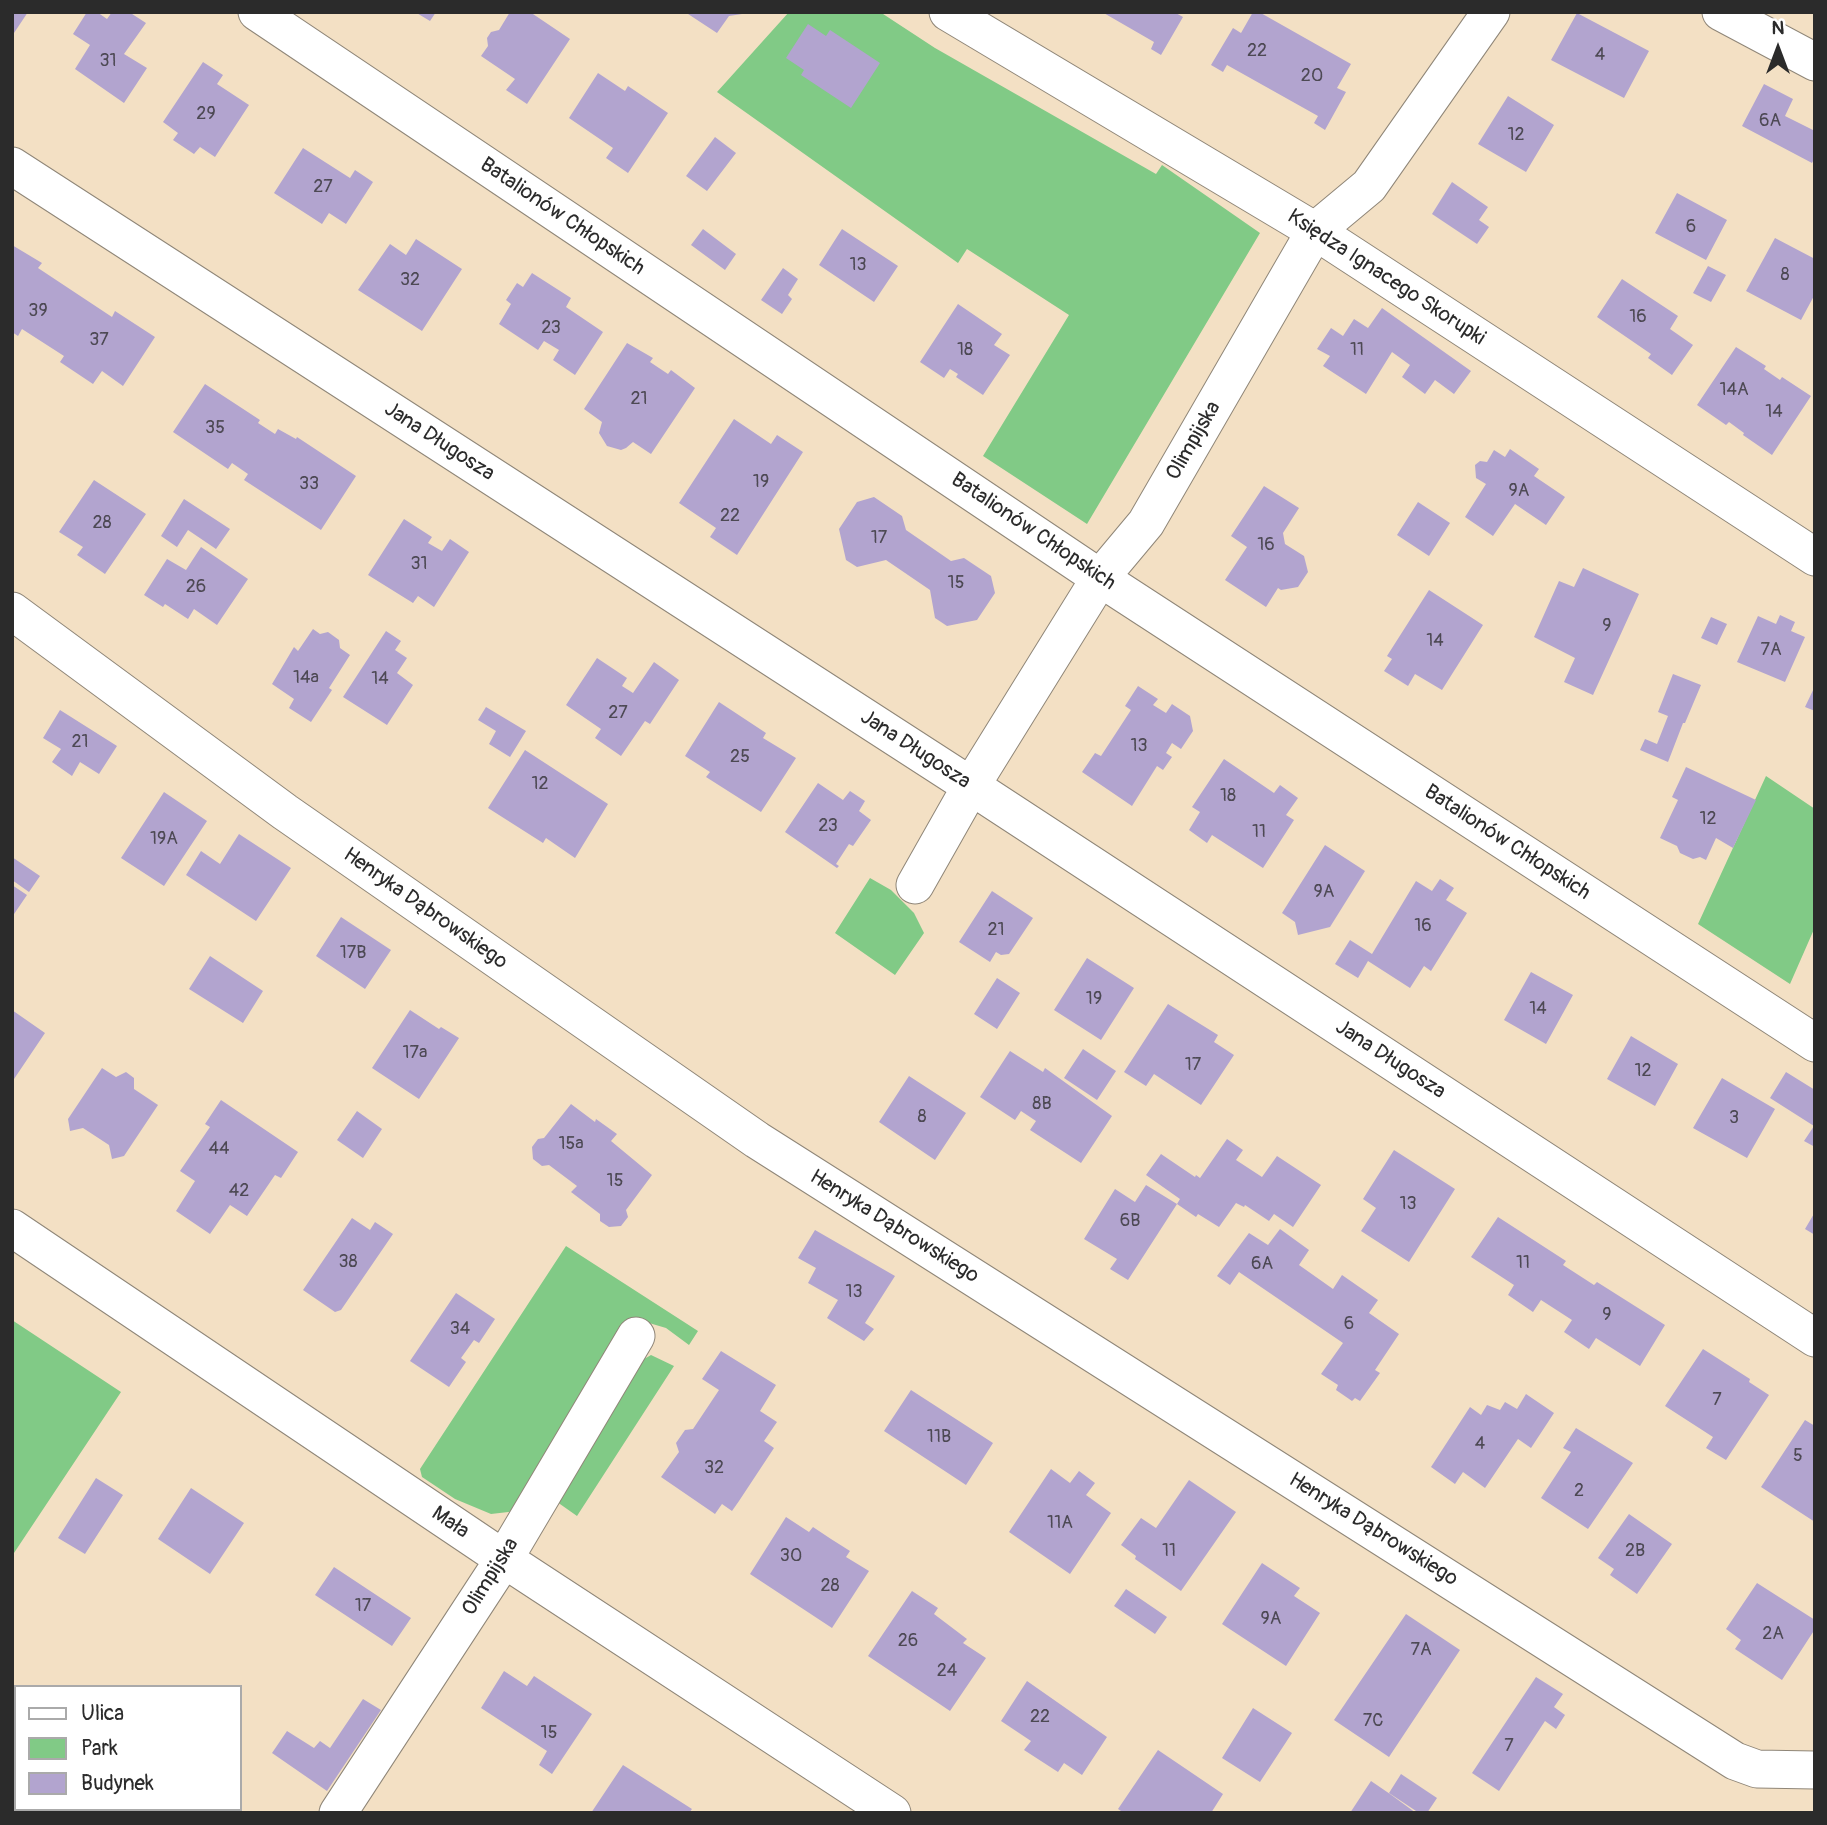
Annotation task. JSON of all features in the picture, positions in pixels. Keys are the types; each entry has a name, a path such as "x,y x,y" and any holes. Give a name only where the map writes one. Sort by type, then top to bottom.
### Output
{"street":[{"name":"Batalionów Chłopskich","path":"257,12 1100,578 1815,1043"},
{"name":"Księdza Ignacego Skorupki","path":"948,12 1315,231 1815,557"},
{"name":"Olimpijska","path":"915,885 971,786 1100,578 1146,523 1315,231 1369,186 1491,12"},
{"path":"1721,12 1815,62"},
{"name":"Jana Długosza","path":"12,166 971,786 1815,1338"},
{"name":"Henryka Dąbrowskiego","path":"12,611 285,812 757,1140 1735,1761 1756,1769 1814,1770"},
{"name":"Mała","path":"12,1228 504,1559 892,1813"},
{"name":"Olimpijska","path":"338,1813 504,1559 636,1336"}],"green space":[{"path":"789,12 880,12 935,48 1156,174 1162,165 1260,233 1087,524 983,456 1069,315 967,249 958,263 717,92"},
{"path":"1766,776 1815,809 1815,927 1790,984 1698,924"},
{"path":"870,878 891,890 914,913 924,933 895,975 835,933"},
{"path":"566,1246 698,1331 689,1345 666,1328 639,1320 517,1511 491,1514 455,1499 422,1477 420,1469"},
{"path":"12,1320 121,1392 12,1556"},
{"path":"651,1355 674,1366 577,1516 550,1497 639,1362"}],"building":[{"path":"12,12 28,12 12,36"},
{"path":"87,12 97,12 107,19 112,12 129,12 146,23 124,54 147,68 124,103 75,69 90,45 73,34"},
{"path":"415,12 436,12 430,21"},
{"path":"510,12 530,12 570,39 527,104 506,90 515,79 481,56 488,46 487,38 491,32 499,30"},
{"path":"685,12 742,14 729,16 717,33"},
{"path":"1102,12 1174,12 1183,17 1161,55 1151,49 1154,42"},
{"path":"1253,12 1259,12 1351,64 1337,88 1346,92 1325,130 1314,123 1318,116 1227,65 1223,72 1211,65 1233,28 1241,33"},
{"path":"1577,13 1649,51 1624,98 1551,60"},
{"path":"808,24 826,36 830,30 880,63 851,108 801,75 804,70 786,58"},
{"path":"203,62 223,75 217,84 249,105 215,157 200,147 194,154 173,140 178,133 163,122"},
{"path":"598,73 625,91 628,86 668,113 628,173 606,158 613,148 569,118"},
{"path":"1764,84 1793,99 1785,116 1815,131 1815,157 1812,163 1742,126"},
{"path":"1508,96 1554,125 1526,172 1478,144"},
{"path":"715,137 736,153 707,191 686,176"},
{"path":"303,148 350,178 355,170 373,182 346,224 329,213 322,224 274,193"},
{"path":"1452,182 1488,207 1479,220 1489,227 1477,244 1432,214"},
{"path":"1677,193 1727,220 1706,260 1655,233"},
{"path":"703,229 736,254 725,270 691,245"},
{"path":"842,229 898,266 874,302 819,265"},
{"path":"1775,238 1815,259 1815,294 1801,320 1746,291"},
{"path":"416,239 462,269 422,331 358,290 390,244 406,255"},
{"path":"12,245 42,263 38,268 112,317 115,311 155,337 123,386 102,371 93,384 60,362 64,356 22,329 18,336 12,332"},
{"path":"1708,266 1726,275 1711,302 1693,293"},
{"path":"783,268 798,279 788,295 792,299 782,314 761,300"},
{"path":"532,273 571,298 566,307 603,332 575,375 553,360 559,350 544,341 538,350 499,324 511,304 506,300 517,283 523,287"},
{"path":"1622,279 1678,316 1670,329 1693,345 1672,375 1648,358 1651,354 1597,317"},
{"path":"958,304 1002,334 994,345 1010,355 983,395 956,377 958,374 950,369 944,378 920,362"},
{"path":"1382,308 1471,371 1454,394 1435,380 1425,394 1402,377 1410,365 1392,352 1366,394 1323,366 1330,356 1317,349 1331,328 1343,336 1354,319 1368,328"},
{"path":"627,343 653,358 650,362 668,374 671,370 695,388 651,454 633,442 621,450 607,446 599,433 602,422 584,409"},
{"path":"1736,347 1766,366 1764,369 1780,380 1782,377 1811,396 1772,455 1729,422 1726,425 1697,405"},
{"path":"205,384 260,420 258,423 275,434 278,429 296,439 297,437 356,476 321,530 244,480 248,474 232,463 228,469 173,432"},
{"path":"734,419 771,444 777,435 803,452 737,555 710,537 716,528 679,503"},
{"path":"1510,449 1539,469 1534,476 1565,497 1546,525 1515,504 1493,536 1465,517 1486,484 1476,478 1475,465 1480,461 1487,462 1494,450 1505,457"},
{"path":"94,480 146,514 105,574 77,555 83,547 59,532"},
{"path":"1264,486 1299,508 1283,533 1285,544 1304,556 1308,572 1298,587 1281,590 1278,588 1266,607 1225,580 1247,547 1231,536"},
{"path":"874,497 902,516 906,530 951,561 964,558 991,576 995,593 977,620 947,626 935,618 930,590 886,560 857,567 846,560 839,529 857,502"},
{"path":"184,499 230,529 216,549 188,530 177,547 161,536"},
{"path":"1418,502 1450,523 1429,556 1397,535"},
{"path":"404,519 432,537 428,543 442,551 450,539 469,552 434,607 418,596 413,603 368,575"},
{"path":"201,547 248,579 217,625 194,609 188,619 165,604 163,607 144,595 167,559 186,570"},
{"path":"1583,568 1639,594 1593,695 1564,682 1575,658 1534,637 1559,581 1574,587"},
{"path":"1429,590 1483,625 1442,690 1415,674 1408,686 1384,671 1392,659 1387,656"},
{"path":"1780,615 1795,622 1791,631 1805,637 1785,682 1737,662 1758,616 1776,624"},
{"path":"1711,617 1727,624 1717,645 1701,638"},
{"path":"313,629 320,634 328,632 339,640 340,648 350,655 311,722 289,708 294,699 272,684 294,647 298,651"},
{"path":"386,631 401,641 395,650 407,658 397,673 413,685 387,725 343,697"},
{"path":"597,658 627,678 622,686 633,693 654,662 679,680 650,724 645,721 621,756 595,738 601,729 566,705"},
{"path":"1673,674 1701,685 1668,762 1640,750 1645,739 1657,744 1668,716 1658,712"},
{"path":"1138,686 1158,699 1153,705 1166,713 1172,704 1190,716 1193,731 1181,749 1172,743 1166,753 1172,757 1163,770 1157,766 1132,806 1082,772 1095,753 1101,756 1131,710 1125,706"},
{"path":"1815,686 1815,711 1805,707"},
{"path":"719,702 766,733 763,738 796,758 761,812 706,777 710,772 685,756"},
{"path":"486,707 526,731 510,757 489,744 496,731 478,720"},
{"path":"60,710 117,746 99,774 80,762 72,776 52,762 61,749 43,738"},
{"path":"525,750 608,804 575,858 546,838 543,843 488,808"},
{"path":"1224,759 1274,793 1280,785 1298,798 1286,815 1294,820 1263,868 1212,835 1207,843 1189,830 1200,812 1192,807"},
{"path":"1686,767 1756,800 1733,848 1716,838 1706,860 1700,857 1693,859 1680,853 1677,846 1660,838 1678,800 1672,797"},
{"path":"818,783 843,800 850,791 865,801 859,811 871,820 853,846 849,844 836,864 839,866 837,868 785,832"},
{"path":"164,792 207,821 164,886 121,858"},
{"path":"239,834 291,868 256,921 186,875 201,851 220,864"},
{"path":"1325,845 1365,871 1330,927 1298,935 1295,922 1282,913"},
{"path":"12,857 40,876 29,892 12,880"},
{"path":"1440,879 1454,888 1446,900 1467,913 1431,971 1424,966 1410,988 1368,961 1358,978 1335,964 1350,940 1372,954 1416,881 1432,891"},
{"path":"12,885 27,895 12,917"},
{"path":"992,891 1033,918 1009,954 1001,955 996,952 990,962 959,942"},
{"path":"341,917 391,950 365,989 316,956"},
{"path":"210,956 263,991 243,1023 189,989"},
{"path":"1087,958 1134,988 1101,1040 1054,1010"},
{"path":"1531,972 1573,995 1546,1044 1504,1020"},
{"path":"997,978 1020,993 997,1029 974,1014"},
{"path":"1168,1004 1218,1035 1214,1042 1234,1055 1201,1105 1154,1074 1146,1086 1124,1072"},
{"path":"12,1010 45,1033 12,1082"},
{"path":"410,1010 439,1029 441,1027 459,1038 419,1099 372,1068"},
{"path":"1631,1036 1678,1064 1655,1106 1607,1079"},
{"path":"1083,1049 1116,1071 1097,1100 1064,1078"},
{"path":"1010,1051 1043,1072 1045,1068 1112,1116 1081,1163 1030,1130 1036,1121 1021,1111 1015,1120 980,1097"},
{"path":"102,1068 116,1077 126,1072 134,1078 134,1089 158,1105 124,1156 112,1159 109,1145 83,1128 70,1131 68,1119"},
{"path":"1786,1072 1815,1090 1815,1147 1804,1141 1814,1126 1770,1098"},
{"path":"909,1076 966,1113 935,1160 879,1122"},
{"path":"1722,1078 1775,1109 1747,1158 1693,1128"},
{"path":"221,1100 298,1152 281,1178 275,1175 247,1216 230,1205 210,1234 176,1211 195,1181 180,1171 210,1127 205,1124"},
{"path":"571,1104 617,1134 611,1141 652,1175 626,1210 628,1217 621,1226 609,1227 600,1221 600,1214 571,1192 577,1186 549,1165 542,1166 533,1159 532,1147 538,1139 544,1138"},
{"path":"357,1111 382,1129 363,1158 337,1140"},
{"path":"1227,1139 1243,1150 1236,1160 1262,1177 1277,1156 1321,1185 1293,1227 1274,1214 1269,1221 1245,1205 1244,1207 1236,1203 1219,1227 1198,1214 1196,1217 1177,1204 1180,1199 1146,1175 1161,1154 1200,1178"},
{"path":"1394,1150 1455,1189 1409,1262 1361,1231 1376,1208 1363,1199"},
{"path":"1146,1185 1177,1204 1128,1280 1110,1269 1117,1259 1084,1239 1115,1189 1135,1202"},
{"path":"1815,1212 1815,1235 1805,1229"},
{"path":"1498,1217 1566,1261 1563,1265 1594,1285 1597,1282 1665,1325 1640,1366 1596,1338 1589,1349 1564,1332 1572,1320 1541,1300 1533,1312 1508,1295 1514,1285 1471,1257"},
{"path":"352,1218 370,1230 375,1222 393,1234 341,1310 335,1312 303,1290"},
{"path":"1280,1229 1309,1250 1299,1265 1333,1289 1342,1275 1378,1300 1369,1313 1399,1334 1375,1370 1380,1373 1360,1401 1355,1398 1352,1401 1336,1390 1338,1385 1321,1374 1343,1343 1239,1272 1230,1285 1217,1276 1249,1233 1268,1245"},
{"path":"815,1230 895,1276 865,1323 874,1329 864,1341 827,1318 838,1300 808,1283 816,1268 798,1258"},
{"path":"456,1293 495,1319 479,1343 474,1340 461,1358 466,1362 449,1387 410,1361"},
{"path":"1703,1349 1750,1379 1749,1382 1769,1395 1726,1460 1706,1448 1713,1437 1665,1406"},
{"path":"721,1351 776,1385 760,1411 777,1422 764,1441 774,1448 739,1501 732,1511 722,1504 715,1514 661,1477 679,1452 676,1443 685,1430 693,1429 719,1390 702,1379"},
{"path":"911,1390 993,1443 966,1485 884,1431"},
{"path":"1526,1394 1554,1413 1531,1448 1518,1439 1485,1488 1463,1472 1455,1484 1431,1467 1470,1407 1481,1415 1487,1405 1500,1410 1505,1402 1517,1409"},
{"path":"1805,1420 1815,1426 1815,1522 1761,1487"},
{"path":"1576,1428 1633,1463 1588,1529 1541,1498 1571,1452 1563,1448"},
{"path":"1051,1469 1070,1483 1079,1471 1095,1483 1086,1495 1111,1513 1070,1574 1009,1532"},
{"path":"96,1478 123,1495 85,1554 58,1538"},
{"path":"1189,1480 1236,1512 1181,1591 1135,1559 1136,1556 1121,1545 1141,1518 1156,1528"},
{"path":"191,1488 244,1523 210,1574 158,1539"},
{"path":"1629,1514 1672,1544 1637,1594 1610,1575 1614,1569 1598,1558"},
{"path":"786,1517 809,1532 813,1527 850,1551 846,1557 869,1571 832,1628 750,1574"},
{"path":"1262,1563 1300,1588 1294,1596 1320,1613 1286,1666 1222,1624"},
{"path":"334,1567 411,1618 392,1646 315,1595"},
{"path":"1757,1583 1815,1620 1815,1629 1782,1680 1735,1649 1741,1640 1726,1629"},
{"path":"1126,1589 1167,1617 1155,1634 1114,1606"},
{"path":"912,1591 938,1608 934,1614 967,1639 963,1643 986,1658 950,1711 868,1656"},
{"path":"1406,1614 1460,1650 1389,1757 1334,1720"},
{"path":"504,1671 527,1686 534,1676 592,1714 552,1774 539,1765 547,1751 481,1708"},
{"path":"1536,1677 1563,1694 1554,1707 1565,1715 1556,1729 1545,1721 1499,1791 1472,1773"},
{"path":"1027,1681 1107,1737 1082,1775 1064,1763 1058,1772 1024,1750 1031,1741 1001,1721"},
{"path":"363,1699 381,1710 327,1791 272,1753 287,1731 314,1748 320,1741 330,1748"},
{"path":"1253,1708 1292,1733 1260,1782 1222,1758"},
{"path":"1158,1750 1223,1794 1211,1813 1124,1813 1118,1809"},
{"path":"623,1765 692,1809 689,1813 591,1813"},
{"path":"1401,1774 1437,1798 1427,1813 1419,1813 1389,1793"},
{"path":"1371,1781 1390,1794 1416,1813 1350,1813"}]}
